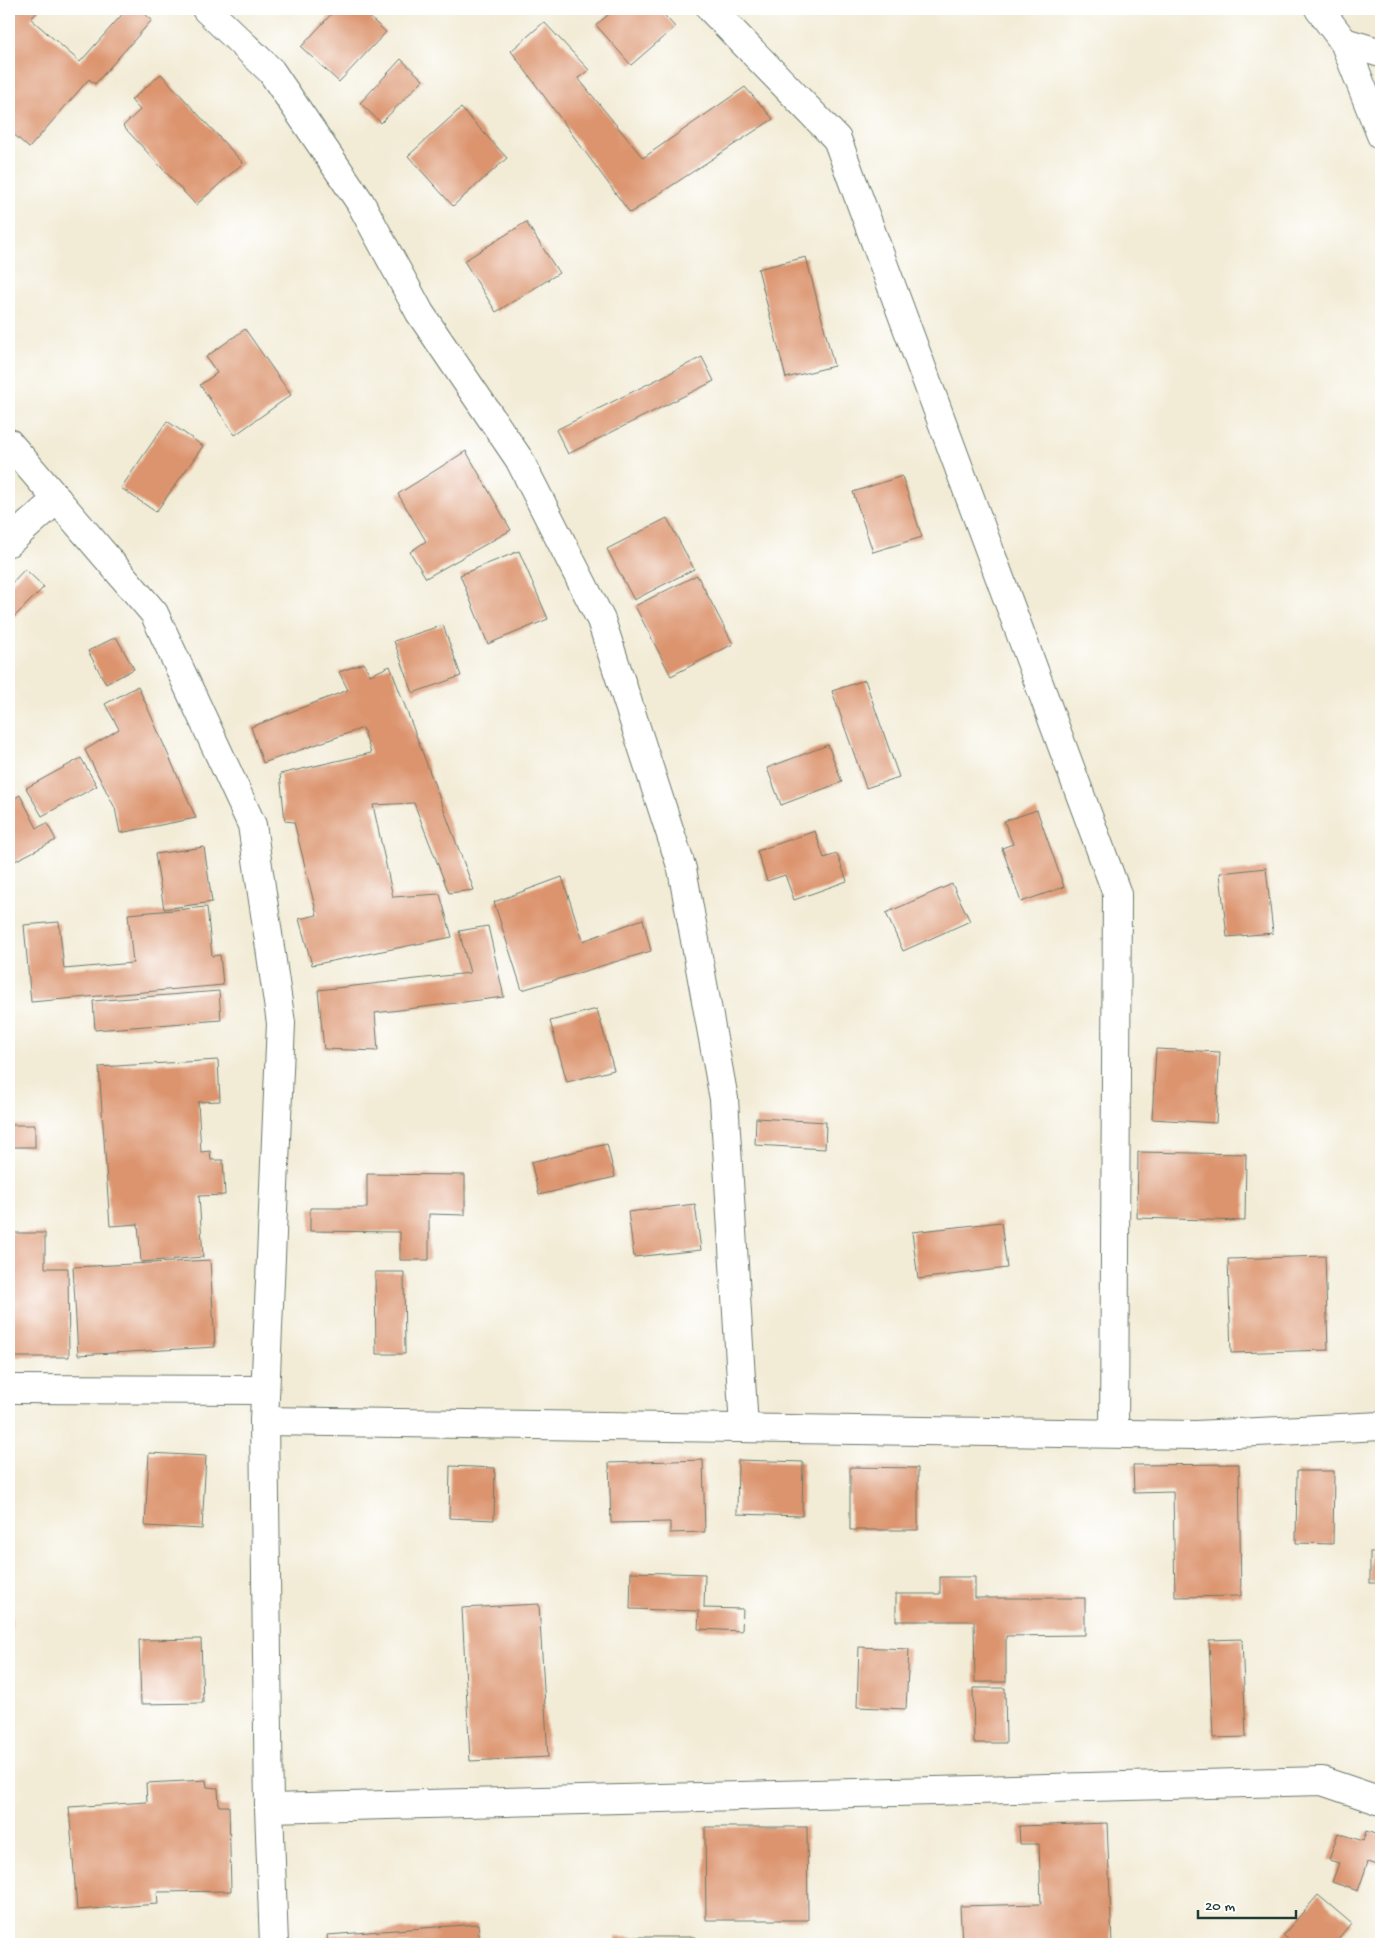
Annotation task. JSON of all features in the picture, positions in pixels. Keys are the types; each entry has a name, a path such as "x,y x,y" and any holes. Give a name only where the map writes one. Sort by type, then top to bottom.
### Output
{"street":[{"path":"206,9 271,71 360,202 420,313 519,459 601,620 682,869 724,1099 744,1428"},
{"path":"711,9 837,139 1117,894 1114,1433"},
{"path":"1319,9 1344,42 1381,135"},
{"path":"1344,42 1381,53"},
{"path":"9,443 154,614 252,824 281,1023 264,1421 269,1808 274,1944"},
{"path":"9,542 57,499"},
{"path":"9,1388 265,1390"},
{"path":"264,1421 1195,1434 1381,1426"},
{"path":"269,1808 1322,1782 1381,1801"}],"building":[{"path":"9,9 40,9 31,19 80,62 127,9 139,9 152,20 95,84 89,79 29,148 9,130"},
{"path":"336,9 370,9 366,14 386,32 339,82 301,47"},
{"path":"615,9 659,9 675,27 631,65 596,25"},
{"path":"544,22 589,70 578,78 643,158 745,87 773,119 630,213 511,51"},
{"path":"401,59 423,80 381,123 360,103"},
{"path":"161,74 243,163 196,205 123,126 140,110 131,100"},
{"path":"461,108 507,158 453,206 408,156"},
{"path":"526,222 559,273 496,312 464,261"},
{"path":"806,257 834,366 786,378 758,269"},
{"path":"245,329 291,395 235,435 200,385 217,373 206,357"},
{"path":"702,357 714,381 568,454 556,430"},
{"path":"167,421 203,446 156,512 121,488"},
{"path":"466,451 511,530 426,578 410,552 426,541 398,494"},
{"path":"902,476 922,537 873,552 853,492"},
{"path":"667,518 694,569 634,600 607,549"},
{"path":"519,551 548,619 488,644 460,575"},
{"path":"25,569 44,587 9,622 9,586"},
{"path":"697,575 733,644 671,676 635,606"},
{"path":"443,625 461,676 413,693 394,641"},
{"path":"116,637 134,669 106,684 88,651"},
{"path":"364,663 370,675 390,666 474,890 449,893 414,803 373,805 393,897 440,894 452,937 312,965 299,919 317,915 294,822 285,821 280,774 371,753 363,728 263,763 251,727 348,690 339,672"},
{"path":"865,680 899,777 866,788 832,691"},
{"path":"138,686 196,818 120,833 115,808 85,750 119,729 105,704"},
{"path":"828,745 842,782 781,805 767,768"},
{"path":"81,758 97,786 42,816 26,788"},
{"path":"20,795 37,828 47,823 56,840 9,864 9,802"},
{"path":"1037,810 1064,887 1021,902 1002,848 1013,844 1004,821"},
{"path":"815,831 824,858 837,854 847,881 794,900 785,875 767,881 757,851"},
{"path":"204,847 212,902 164,909 155,854"},
{"path":"1266,868 1273,933 1227,937 1220,873"},
{"path":"562,877 583,941 643,919 651,951 522,990 494,902"},
{"path":"952,884 970,921 903,951 886,913"},
{"path":"207,907 212,956 220,955 223,985 31,1002 24,925 59,922 64,969 133,963 128,914"},
{"path":"488,926 504,997 375,1013 378,1051 324,1049 318,990 470,973 459,931"},
{"path":"219,991 221,1020 95,1030 93,1001"},
{"path":"597,1009 614,1070 567,1082 550,1021"},
{"path":"1156,1049 1220,1052 1216,1123 1152,1119"},
{"path":"218,1060 220,1101 198,1102 201,1152 210,1151 211,1160 223,1160 225,1195 199,1196 203,1257 141,1262 138,1224 110,1226 99,1067"},
{"path":"756,1118 826,1122 825,1149 755,1145"},
{"path":"9,1125 35,1125 35,1147 9,1147"},
{"path":"607,1144 615,1177 539,1195 531,1162"},
{"path":"1138,1152 1246,1154 1245,1221 1137,1218"},
{"path":"367,1174 465,1175 465,1215 429,1214 429,1260 400,1260 400,1232 310,1231 310,1208 367,1208"},
{"path":"695,1204 701,1250 634,1257 628,1212"},
{"path":"1001,1222 1007,1268 918,1279 912,1232"},
{"path":"9,1233 45,1233 45,1268 68,1268 69,1357 9,1357"},
{"path":"1325,1256 1328,1350 1231,1353 1228,1259"},
{"path":"210,1260 215,1347 78,1355 73,1267"},
{"path":"375,1272 404,1272 405,1354 376,1354"},
{"path":"149,1453 206,1456 202,1529 145,1526"},
{"path":"703,1460 705,1532 670,1533 670,1522 611,1523 609,1463"},
{"path":"738,1460 803,1462 802,1516 737,1514"},
{"path":"1239,1464 1241,1596 1175,1597 1173,1492 1134,1493 1133,1465"},
{"path":"450,1466 495,1468 494,1520 449,1518"},
{"path":"850,1467 918,1468 918,1530 850,1530"},
{"path":"1297,1471 1334,1471 1333,1544 1296,1543"},
{"path":"1370,1552 1381,1552 1381,1583 1370,1583"},
{"path":"631,1572 705,1574 704,1608 743,1609 742,1631 698,1629 699,1611 630,1609"},
{"path":"940,1577 975,1577 975,1598 1085,1598 1085,1635 1006,1636 1006,1682 975,1682 974,1621 896,1621 896,1594 940,1594"},
{"path":"539,1604 548,1757 470,1761 462,1608"},
{"path":"9,1606 12,1606 11,1640 9,1640"},
{"path":"201,1639 203,1703 141,1704 139,1640"},
{"path":"1242,1639 1246,1737 1213,1738 1209,1640"},
{"path":"859,1647 909,1649 906,1709 857,1707"},
{"path":"973,1688 1005,1688 1006,1743 974,1743"},
{"path":"206,1780 207,1787 218,1788 219,1806 229,1806 231,1891 157,1892 158,1904 77,1910 69,1807 147,1802 146,1783"},
{"path":"1107,1823 1112,1944 962,1944 960,1906 1041,1904 1039,1844 1020,1844 1019,1826"},
{"path":"705,1827 807,1827 808,1920 706,1920"},
{"path":"1366,1831 1381,1836 1381,1866 1368,1862 1358,1891 1332,1882 1339,1863 1329,1860 1338,1833 1363,1841"},
{"path":"1318,1895 1351,1923 1334,1944 1293,1944 1283,1935"},
{"path":"478,1924 480,1944 328,1944 327,1935"},
{"path":"615,1937 695,1937 695,1944 615,1944"}]}
